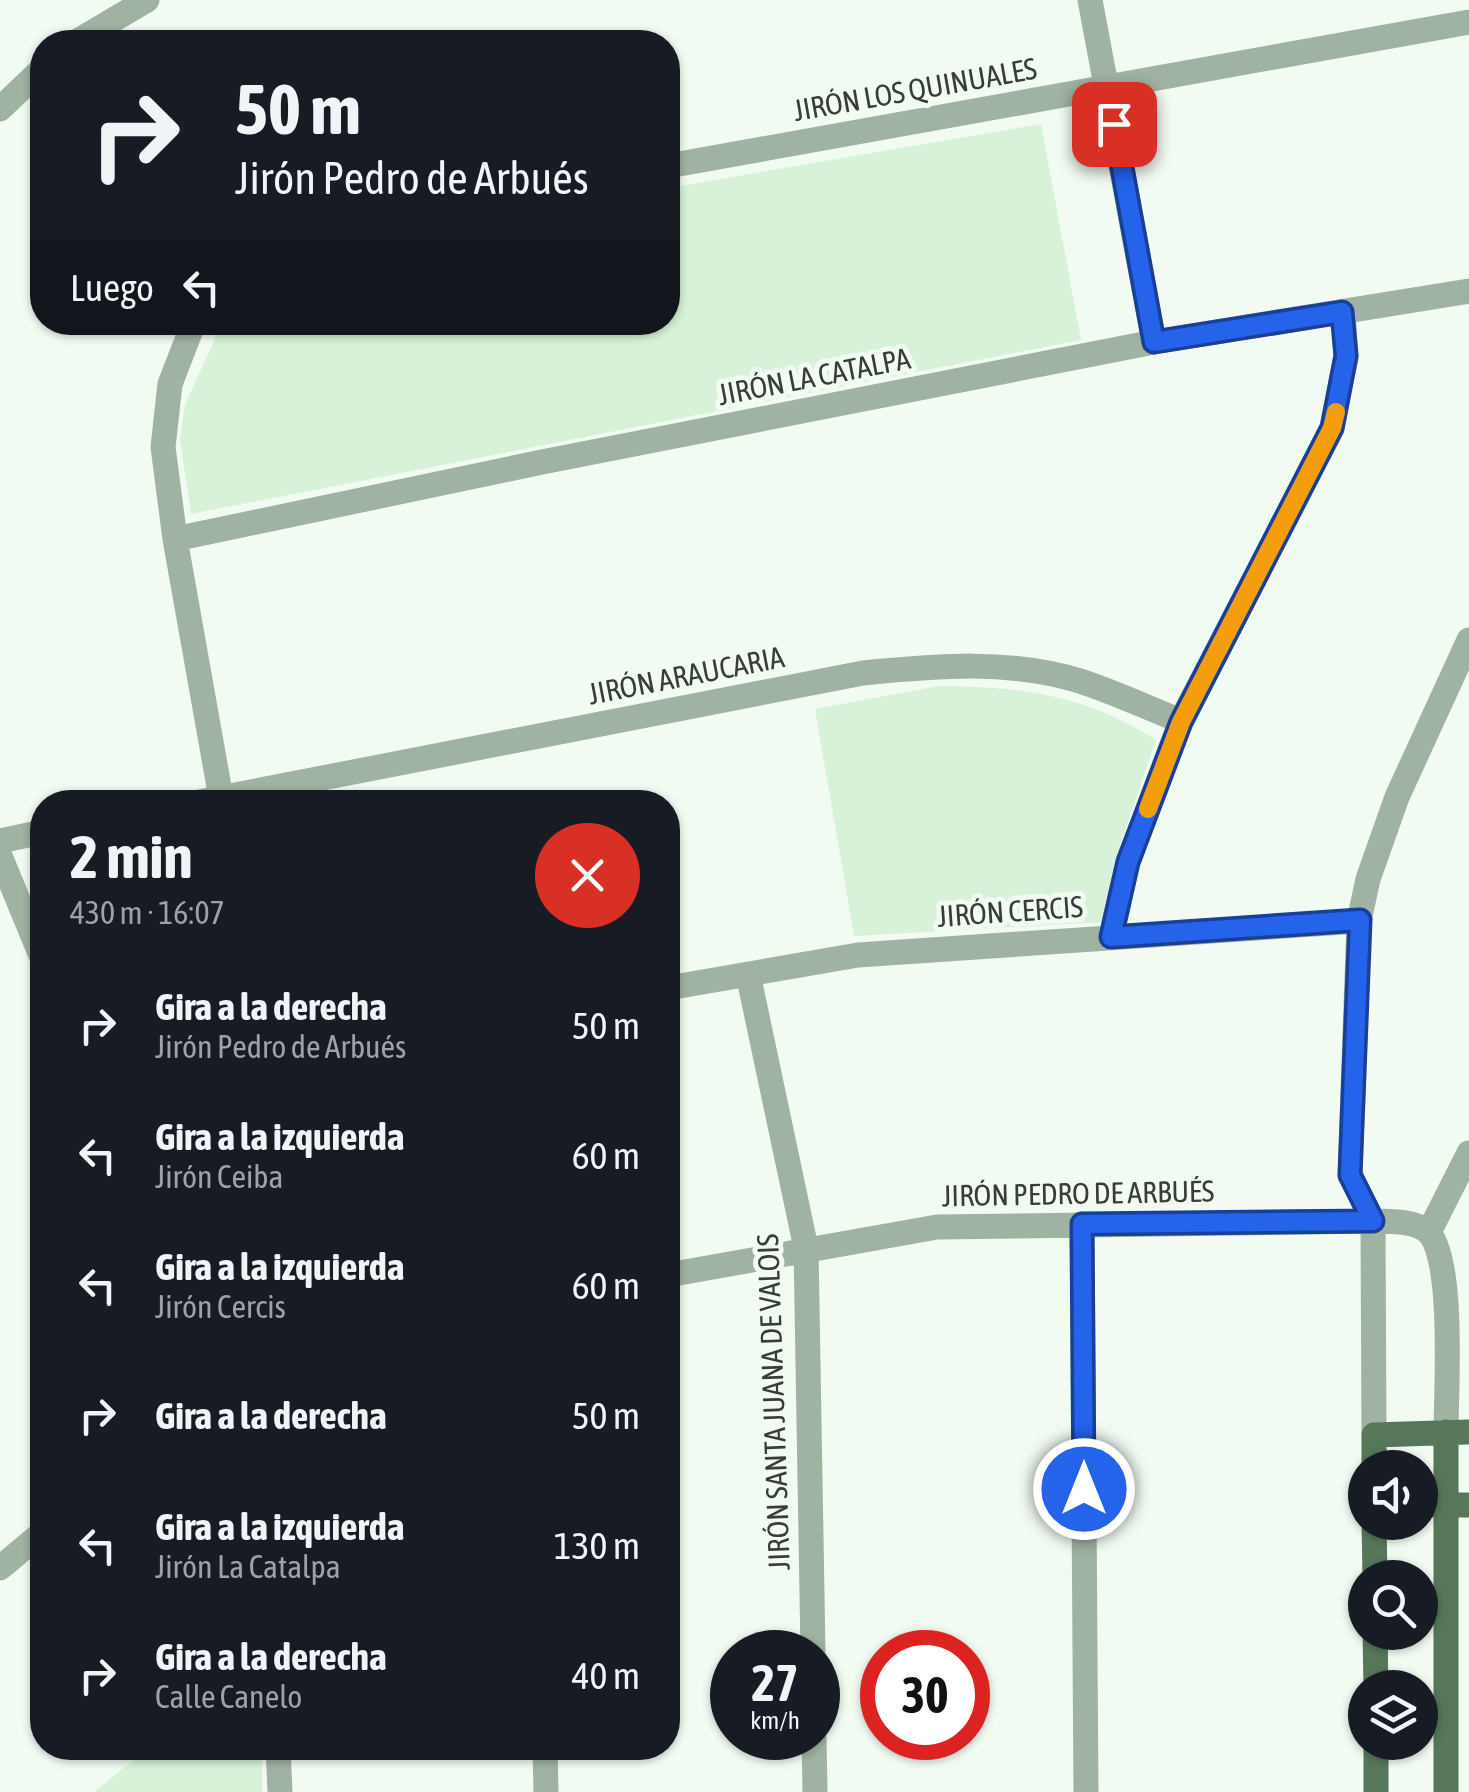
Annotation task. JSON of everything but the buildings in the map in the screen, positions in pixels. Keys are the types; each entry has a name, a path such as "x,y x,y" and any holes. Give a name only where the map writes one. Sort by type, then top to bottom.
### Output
{"main road":[{"path":"1374,1450 1374,1435 1458,1432 1445,1505 1446,1792"},
{"path":"1376,1760 1376,1792"}],"street":[{"path":"96,30 147,0"},
{"path":"1090,0 1154,342"},
{"name":"JIRÓN LOS QUINUALES","path":"680,164 1469,22"},
{"path":"0,109 30,80"},
{"name":"JIRÓN LA CATALPA","path":"175,539 542,462 1154,342 1469,291"},
{"path":"1111,937 1128,862 1181,722 1332,428 1346,356 1342,312"},
{"path":"189,335 170,384 163,447 209,790"},
{"path":"1374,1435 1373,1221 1350,1175 1360,920 1368,878 1396,797 1469,640"},
{"name":"JIRÓN ARAUCARIA","path":"261,790 864,673 948,665 1010,668 1078,681 1181,722"},
{"path":"0,840 30,834"},
{"path":"0,856 30,929"},
{"name":"JIRÓN CERCIS","path":"680,986 858,955 1360,920"},
{"name":"JIRÓN SANTA JUANA DE VALOIS","path":"748,974 806,1248 813,1630"},
{"path":"1458,1432 1442,1255 1428,1232 1469,1152"},
{"name":"JIRÓN PEDRO DE ARBUÉS","path":"680,1273 937,1227 1373,1221 1418,1226 1428,1232"},
{"path":"1082,1224 1086,1792"},
{"path":"0,1568 30,1544"},
{"path":"279,1760 280,1792"},
{"path":"545,1760 546,1792"},
{"path":"814,1760 815,1792"}],"green space":[{"path":"1041,124 1081,340 191,514 180,440 185,405 217,335 680,335 680,186"},
{"path":"939,686 998,688 1052,696 1104,712 1156,740 1115,860 1103,922 854,936 815,709"},
{"path":"134,1760 262,1760 262,1792 94,1792"}],"slow traffic":[{"path":"1148,809 1181,722 1332,428 1336,412"}],"route":[{"path":"1084,1489 1082,1224 1373,1221 1350,1175 1360,920 1111,937 1128,862 1181,722 1332,428 1346,356 1342,312 1154,342 1114,124"}]}
